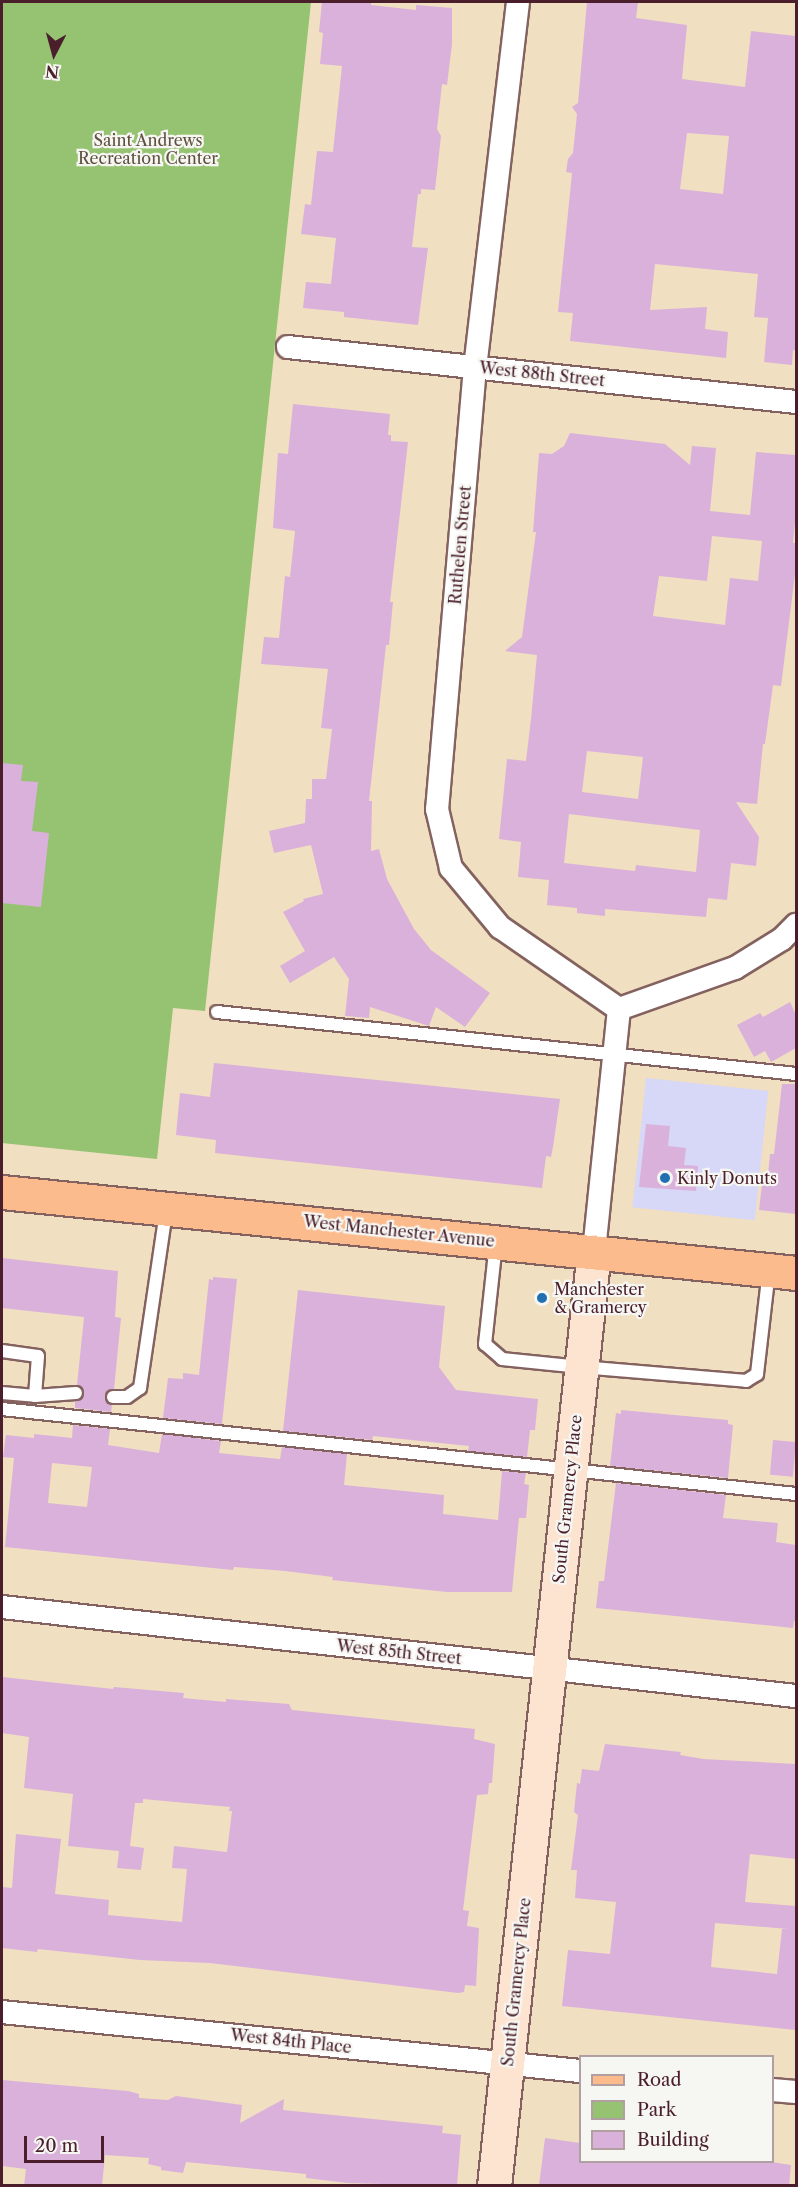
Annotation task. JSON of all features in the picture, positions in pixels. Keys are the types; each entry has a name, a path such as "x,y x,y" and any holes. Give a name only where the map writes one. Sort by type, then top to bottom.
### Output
{"main road":[{"name":"West Manchester Avenue","path":"2,1192 783,1271"}],"street":[{"name":"Ruthelen Street","path":"518,2 475,367 437,809 451,868 500,927 619,1009"},
{"name":"West 88th Street","path":"288,348 796,402"},
{"path":"619,1009 735,968 782,939 796,925"},
{"name":"South Gramercy Place","path":"494,2186 619,1009"},
{"name":"West 85th Street","path":"2,1607 796,1695"},
{"name":"West 84th Place","path":"2,2012 579,2071"},
{"path":"774,2090 796,2092"}],"lane":[{"path":"217,1012 796,1074"},
{"path":"113,1397 127,1397 140,1388 167,1208"},
{"path":"496,1241 485,1344 502,1359 580,1368 746,1381 757,1374 783,1271"},
{"path":"2,1351 38,1356 35,1396"},
{"path":"2,1393 35,1396 76,1393"},
{"path":"2,1410 796,1494"}],"shaded area":[{"path":"646,1078 768,1091 755,1220 632,1207"}],"green space":[{"name":"Saint Andrews Recreation Center","path":"2,2 311,2 205,1011 173,1008 157,1159 2,1143"}],"building":[{"path":"322,2 371,2 371,5 416,10 416,5 452,8 452,44 447,85 442,84 437,129 441,136 435,190 421,189 421,194 418,194 412,247 428,248 418,325 344,317 344,312 303,308 306,282 331,284 336,238 301,234 305,204 311,205 317,151 333,152 342,66 320,64 323,33 319,32"},
{"path":"587,2 638,2 636,18 687,25 682,79 745,87 751,31 796,36 796,351 793,350 792,365 764,362 768,318 754,317 758,274 655,264 650,310 707,307 705,329 728,332 726,358 570,341 573,313 558,312 572,173 566,172 568,159 573,153 577,114 572,107 578,103","holes":["687,133 729,136 723,194 680,189"]},
{"path":"293,404 390,414 388,435 391,435 391,441 408,442 390,602 393,602 389,645 386,645 369,801 372,801 371,851 379,849 387,879 414,929 431,950 490,993 465,1027 436,1007 429,1026 370,1007 369,1018 345,1016 349,979 334,957 290,983 280,966 305,951 283,912 304,901 303,899 323,894 311,845 274,853 269,831 305,823 306,799 312,799 312,779 326,779 332,729 321,728 328,669 261,664 264,637 279,638 285,576 290,577 295,531 273,528 278,453 288,454"},
{"path":"570,433 665,444 690,465 692,446 716,448 710,511 750,515 756,452 796,455 796,512 793,543 796,543 796,566 781,686 773,685 765,744 763,744 757,804 736,802 759,837 756,866 731,863 727,900 708,898 706,917 605,909 605,916 577,913 577,908 547,905 549,880 518,877 521,842 499,839 507,759 526,761 537,655 505,651 522,637 536,532 533,532 539,453 552,454 564,446","holes":["712,536 762,541 758,581 730,578 725,625 653,616 659,576 707,581","587,751 643,757 638,799 582,792","569,814 700,830 696,872 636,865 635,871 564,863"]},
{"path":"2,763 23,765 21,781 38,782 32,831 49,833 41,907 2,903"},
{"path":"790,1002 796,1015 796,1048 771,1062 765,1051 754,1057 737,1025 760,1013 763,1017"},
{"path":"214,1063 560,1099 551,1157 546,1156 542,1188 215,1153 216,1140 176,1135 180,1093 210,1097"},
{"path":"782,1084 796,1084 796,1214 759,1210 762,1184 767,1185 770,1154 774,1154"},
{"path":"646,1124 670,1126 668,1146 686,1148 684,1165 698,1166 696,1191 639,1187"},
{"path":"2,1258 118,1271 115,1317 121,1318 114,1389 108,1390 105,1396 106,1402 112,1405 111,1412 75,1408 75,1401 81,1399 84,1393 77,1385 84,1317 2,1308"},
{"path":"213,1277 237,1279 222,1424 163,1418 168,1378 183,1379 183,1373 199,1375 209,1279 213,1280"},
{"path":"298,1290 445,1306 439,1367 456,1390 538,1399 535,1430 530,1430 527,1457 468,1451 469,1446 373,1436 372,1440 283,1431"},
{"path":"621,1410 728,1420 728,1424 733,1425 728,1478 610,1466 616,1413 621,1414"},
{"path":"73,1425 110,1429 108,1445 159,1453 162,1434 221,1441 219,1453 280,1459 282,1447 347,1454 344,1485 444,1495 443,1514 498,1520 502,1471 526,1473 524,1484 529,1485 526,1518 519,1518 512,1592 447,1592 332,1580 333,1577 285,1571 234,1567 233,1570 5,1547 14,1458 3,1457 6,1435 34,1438 34,1434 72,1438","holes":["52,1463 92,1467 87,1507 48,1503"]},
{"path":"773,1440 796,1442 793,1477 770,1475"},
{"path":"616,1483 726,1495 723,1518 778,1523 776,1542 796,1545 796,1621 794,1621 793,1628 596,1608 599,1581 604,1581"},
{"path":"2,1677 113,1689 114,1687 184,1693 183,1698 289,1704 292,1710 475,1729 474,1739 495,1744 492,1783 489,1783 488,1794 477,1795 463,1910 469,1911 467,1926 479,1928 476,1986 465,1985 464,1992 458,1993 210,1963 140,1960 38,1949 37,1952 2,1948 2,1887 12,1888 16,1834 61,1839 55,1894 109,1900 108,1915 182,1922 187,1869 172,1868 174,1846 227,1852 232,1811 229,1811 230,1807 143,1799 143,1803 135,1803 130,1846 144,1848 141,1870 117,1868 119,1851 68,1846 73,1794 24,1788 29,1737 2,1733"},
{"path":"605,1744 681,1752 680,1755 703,1759 796,1764 796,1859 750,1854 745,1902 796,1906 796,2030 562,2006 568,1950 610,1954 616,1902 575,1898 577,1870 571,1870 578,1815 574,1812 577,1783 580,1784 582,1769 599,1771","holes":["715,1923 788,1929 782,1929 777,1974 711,1967"]},
{"path":"2,2080 128,2091 139,2094 139,2098 168,2100 176,2096 242,2105 240,2123 284,2099 283,2110 443,2126 442,2133 461,2135 457,2186 348,2183 306,2178 306,2174 186,2162 183,2173 161,2170 161,2167 148,2164 149,2158 105,2155 102,2186 24,2186 26,2169 2,2166"},
{"path":"545,2138 579,2143 579,2163 774,2162 791,2165 789,2186 539,2186"}],"place":[{"name":"Kinly Donuts","path":"665,1178"},
{"name":"Manchester & Gramercy","path":"542,1298"}]}
